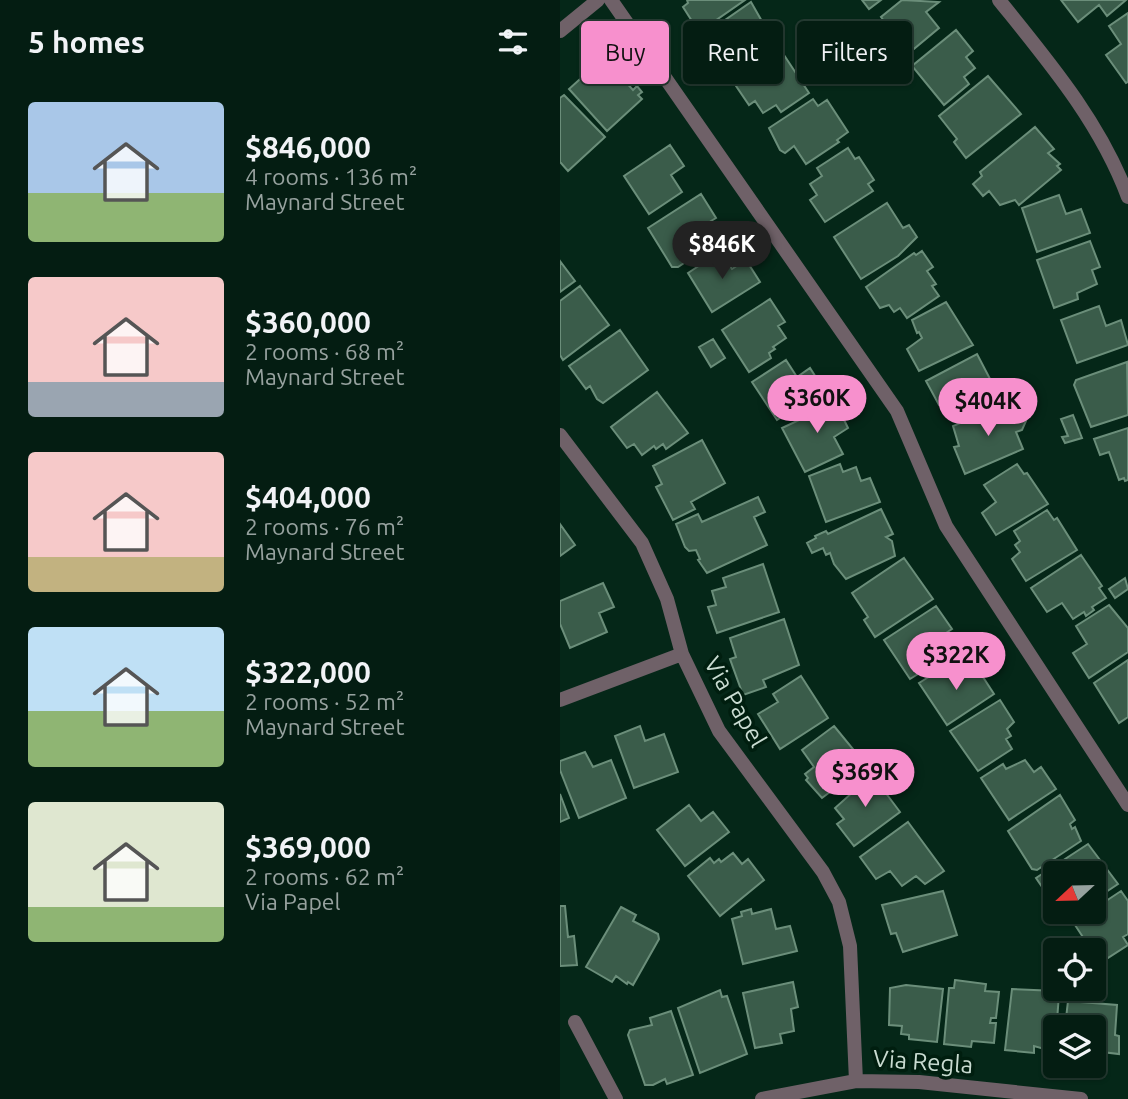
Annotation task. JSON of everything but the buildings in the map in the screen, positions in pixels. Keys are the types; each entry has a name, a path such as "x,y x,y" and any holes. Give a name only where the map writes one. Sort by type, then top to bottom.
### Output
{"street":[{"path":"560,32 598,0"},
{"path":"611,0 897,411 946,526 1128,805"},
{"path":"999,0 1068,85 1116,166 1128,197"},
{"name":"Via Papel","path":"560,435 642,543 667,599 682,654 719,731 823,872 839,902 850,946 856,1081"},
{"path":"560,700 682,654"},
{"path":"575,1022 616,1099"},
{"name":"Via Regla","path":"762,1099 856,1081 919,1082 1082,1099"}]}
